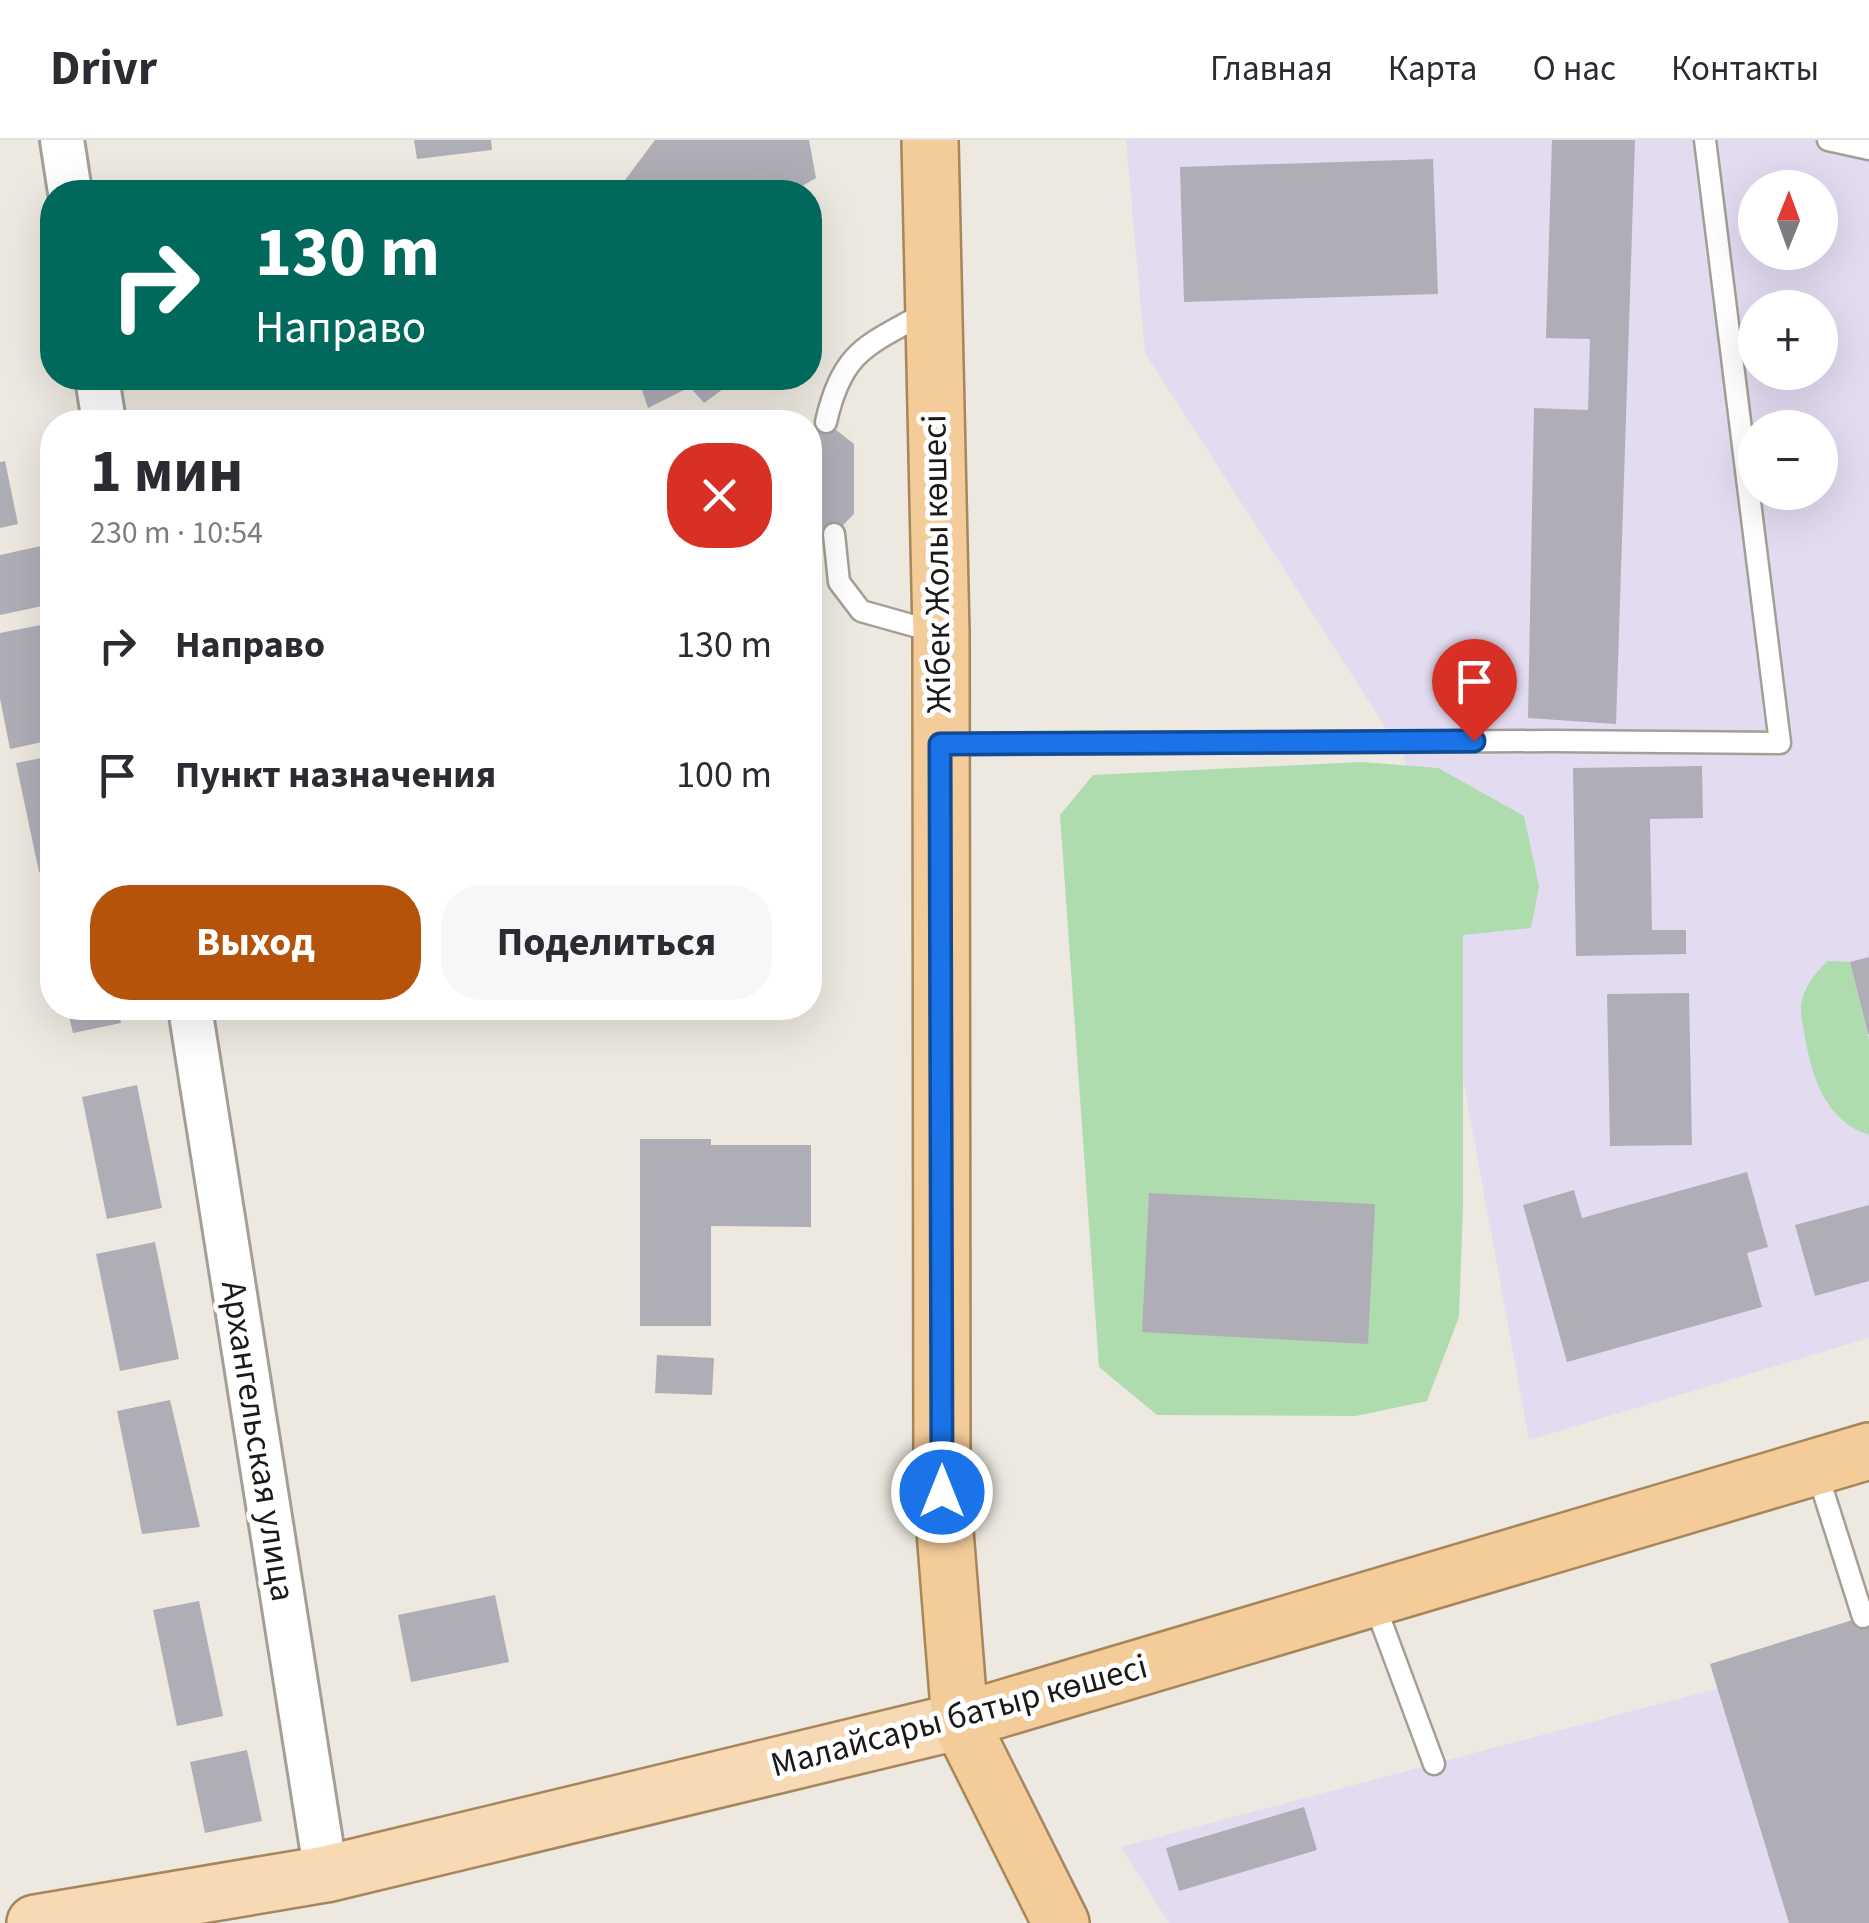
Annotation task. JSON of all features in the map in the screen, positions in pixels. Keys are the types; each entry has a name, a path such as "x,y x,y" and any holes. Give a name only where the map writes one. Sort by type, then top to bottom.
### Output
{"highway":[{"name":"Жібек Жолы көшесі","path":"930,140 941,633 942,1492 960,1721 1060,1923"},
{"name":"Малайсары батыр көшесі","path":"960,1721 1869,1451"}],"main road":[{"name":"Малайсары батыр көшесі","path":"36,1923 326,1874 960,1721"}],"street":[{"path":"62,140 68,180"},
{"name":"Архангельская улица","path":"192,1020 326,1874"}],"lane":[{"path":"940,744 1780,744 1705,140"},
{"path":"1828,140 1869,149"},
{"path":"826,422 834,387 855,354 932,308"},
{"path":"834,534 839,582 861,612 941,633"},
{"path":"1815,1467 1863,1617"},
{"path":"1372,1598 1434,1764"}],"shaded area":[{"path":"1126,140 1869,140 1869,1338 1529,1440 1404,756 1145,353"},
{"path":"1869,1648 1869,1923 1169,1923 1121,1847"}],"green space":[{"path":"1361,762 1438,768 1524,816 1539,886 1531,928 1463,935 1459,1317 1427,1401 1356,1416 1157,1415 1099,1367 1060,815 1093,775"},
{"path":"1828,961 1850,962 1869,1040 1869,1135 1842,1120 1832,1109 1817,1082 1808,1052 1802,999 1810,981"}],"building":[{"path":"414,140 491,140 492,150 417,159"},
{"path":"655,140 809,140 816,178 813,180 625,180"},
{"path":"1552,140 1635,140 1616,724 1528,718 1534,408 1588,410 1590,339 1546,338"},
{"path":"1433,159 1438,294 1184,302 1180,167"},
{"path":"642,390 684,390 648,408"},
{"path":"693,390 722,390 704,403"},
{"path":"826,422 854,444 854,514 834,534 822,528 822,424"},
{"path":"5,461 18,524 0,528 0,462"},
{"path":"40,546 40,607 0,615 0,555"},
{"path":"40,625 40,743 10,749 0,699 0,633"},
{"path":"40,758 39,872 16,763"},
{"path":"1702,766 1703,818 1650,819 1652,930 1686,930 1686,954 1576,956 1573,768"},
{"path":"1869,957 1869,1034 1868,1034 1850,962"},
{"path":"1689,993 1692,1145 1610,1146 1607,994"},
{"path":"70,1020 120,1020 121,1023 73,1033"},
{"path":"137,1085 162,1208 107,1219 82,1097"},
{"path":"640,1139 711,1139 711,1145 811,1145 811,1227 711,1226 711,1326 640,1326"},
{"path":"1747,1172 1768,1247 1747,1253 1762,1307 1567,1362 1523,1205 1574,1190 1582,1218"},
{"path":"1149,1193 1375,1204 1368,1344 1142,1332"},
{"path":"1869,1205 1869,1281 1815,1296 1795,1225"},
{"path":"155,1242 179,1359 120,1371 96,1254"},
{"path":"657,1355 714,1358 712,1395 655,1393"},
{"path":"170,1400 200,1527 142,1534 117,1411"},
{"path":"495,1595 509,1662 411,1682 398,1615"},
{"path":"199,1601 223,1716 177,1726 153,1610"},
{"path":"1869,1615 1869,1923 1789,1923 1710,1664"},
{"path":"247,1750 262,1821 205,1833 190,1762"},
{"path":"1304,1807 1317,1850 1179,1891 1166,1848"}],"route":[{"path":"942,1492 940,744 1474,741"}]}
